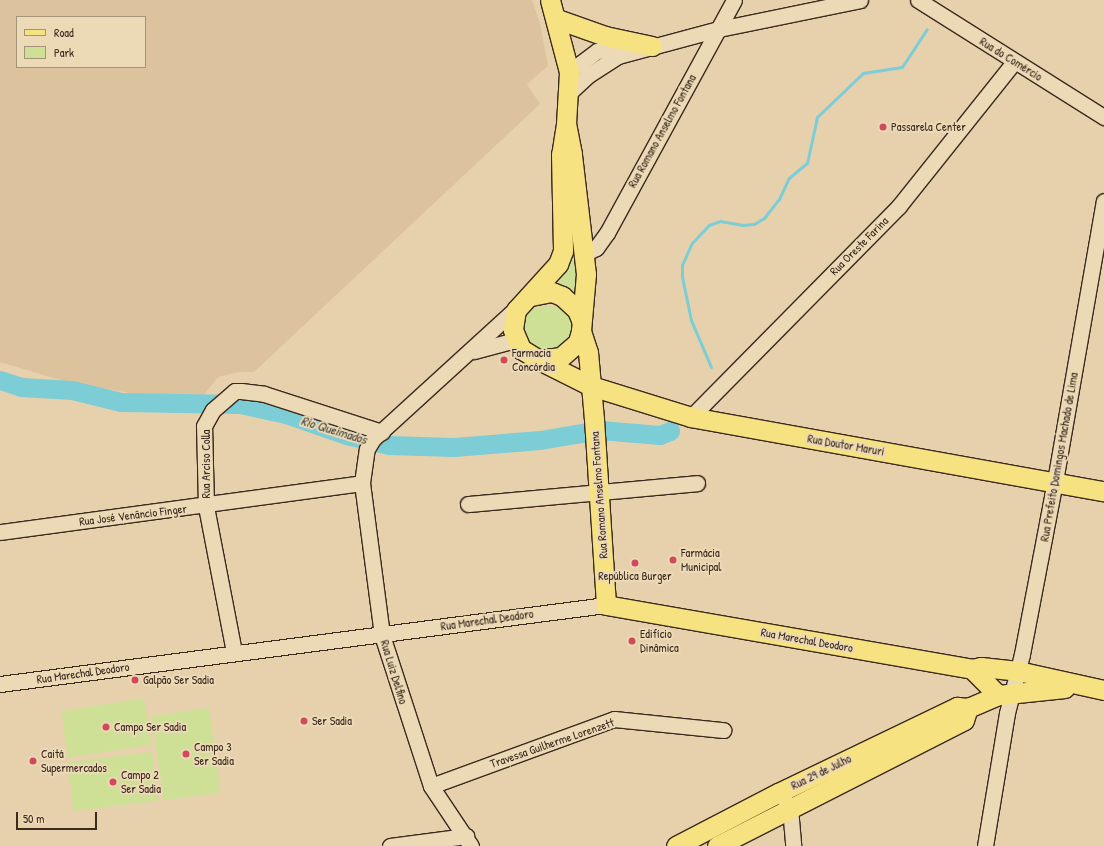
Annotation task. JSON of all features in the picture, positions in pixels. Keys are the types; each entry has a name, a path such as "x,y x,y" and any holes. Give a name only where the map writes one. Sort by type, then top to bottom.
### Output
{"main road":[{"path":"550,0 557,19 569,72 569,93 566,124 561,154 563,251 558,264 527,299 513,320 515,340 529,356 538,360 550,360 566,354 578,342 581,325 586,281 572,154 566,124"},
{"path":"557,19 605,36 652,46"},
{"path":"563,251 582,255"},
{"path":"527,299 552,292 562,296 577,310 588,352 591,386"},
{"name":"Rua Doutor Maruri","path":"538,360 591,386 690,417 1055,481 1104,491"},
{"name":"Rua Romano Anselmo Fontana","path":"591,386 606,605"},
{"name":"Rua Marechal Deodoro","path":"606,605 972,669 981,667 1018,671 1080,686 1104,690"},
{"path":"972,669 1006,694"},
{"name":"Rua Marechal Deodoro","path":"1006,694 1080,686"},
{"name":"Rua 29 de Julho","path":"676,846 778,793 956,707 968,708 1006,694"},
{"name":"Rua 29 de Julho","path":"717,846 964,720 968,708"}],"street":[{"name":"Rua Romano Anselmo Fontana","path":"582,255 596,248 607,233 734,0"},
{"path":"569,93 587,76 618,56 719,29 860,0"},
{"name":"Rua do Comércio","path":"918,0 1014,62 1104,117"},
{"path":"569,72 597,50 622,45 652,46"},
{"name":"Rua Oreste Farina","path":"690,417 899,206 1014,62"},
{"name":"Rua Prefeito Domingos Machado de Lima","path":"985,846 1007,713 1006,694 1018,671 1055,481 1104,201"},
{"path":"374,440 527,299"},
{"path":"471,352 515,340"},
{"name":"Rua Arciso Colla","path":"234,652 206,506 204,426 212,410 235,390 264,394 374,440"},
{"name":"Rua Luiz Delfino","path":"374,440 362,483 382,635 431,786 468,841"},
{"name":"Rua José Venâncio Finger","path":"0,532 206,506 362,483"},
{"path":"468,504 697,483"},
{"name":"Rua Marechal Deodoro","path":"0,684 234,652 382,635 606,605"},
{"name":"Travessa Guilherme Lorenzett","path":"431,786 614,719 723,730"},
{"path":"778,793 790,808 793,846"},
{"path":"390,846 468,841"}],"shaded area":[{"path":"0,0 532,0 540,23 548,66 527,84 540,104 254,372 239,372 218,377 203,396 136,394 67,382 0,362"}],"green space":[{"path":"570,254 576,256 579,296 576,299 550,286"},
{"path":"547,306 558,307 574,324 567,348 545,353 525,345 517,322 531,309"},
{"name":"Campo Ser Sadia","path":"144,698 151,744 68,758 61,711"},
{"name":"Campo 3 Ser Sadia","path":"209,708 221,792 163,800 152,716"},
{"name":"Campo 2 Ser Sadia","path":"152,752 158,801 74,811 68,762"}],"waterway":[{"path":"711,367 691,320 682,277 682,265 692,243 709,225 720,221 742,225 754,224 764,218 779,199 789,178 807,163 817,117 863,73 902,67 927,29"},
{"name":"Rio Queimados","path":"0,380 21,387 72,390 121,402 240,404 286,414 346,435 389,445 454,447 540,440 600,430 660,435 670,431"}],"place":[{"name":"Passarela Center","path":"883,127"},
{"name":"Farmacia Concórdia","path":"504,360"},
{"name":"Farmácia Municipal","path":"673,560"},
{"name":"República Burger","path":"635,563"},
{"name":"Edifício Dinâmica","path":"632,641"},
{"name":"Galpão Ser Sadia","path":"135,680"},
{"name":"Ser Sadia","path":"304,721"},
{"name":"Campo Ser Sadia","path":"106,727"},
{"name":"Campo 3 Ser Sadia","path":"186,754"},
{"name":"Caitá Supermercados","path":"33,761"},
{"name":"Campo 2 Ser Sadia","path":"113,782"}]}
